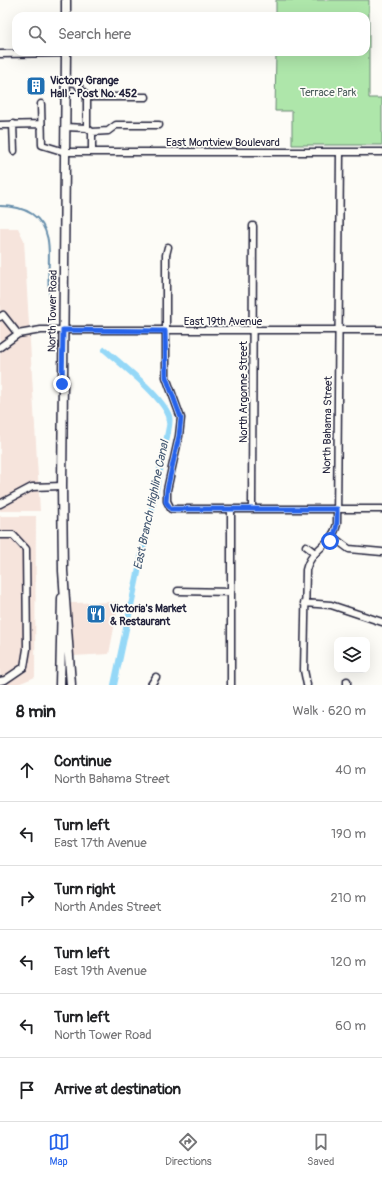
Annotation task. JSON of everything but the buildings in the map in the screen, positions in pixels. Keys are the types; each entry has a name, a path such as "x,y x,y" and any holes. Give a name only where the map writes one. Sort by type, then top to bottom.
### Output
{"main road":[{"path":"66,0 66,12"},
{"name":"North Tower Road","path":"60,685 63,571 62,486 66,56"},
{"name":"North Tower Road","path":"63,571 71,685"}],"street":[{"path":"0,54 12,54"},
{"path":"65,82 76,83 87,97 92,152"},
{"path":"87,97 146,97"},
{"path":"0,125 41,124 41,104"},
{"path":"13,124 14,151"},
{"name":"East Montview Boulevard","path":"41,124 42,145 65,152 382,152"},
{"path":"65,127 108,131 116,125 159,125"},
{"name":"North Bahama Street","path":"332,537 337,524 340,152"},
{"name":"North Argonne Street","path":"252,509 253,226"},
{"path":"168,247 166,255 166,377 181,418 179,436 167,490 166,502 171,509 382,509"},
{"path":"0,317 3,315 18,334 0,346"},
{"name":"East 19th Avenue","path":"18,334 42,330 382,330"},
{"path":"0,504 32,487 62,486"},
{"path":"231,509 231,685"},
{"path":"0,535 13,535 26,549 27,634 24,667 5,680 0,681"},
{"path":"307,685 304,670 304,603 306,570 309,560 314,553 332,537 349,549 382,552"},
{"path":"306,546 314,553"},
{"path":"178,591 231,592"},
{"path":"304,603 331,605 382,622"},
{"path":"151,685 156,677"}],"shaded area":[{"path":"0,228 18,228 24,240 40,511 0,511"},
{"path":"0,516 36,516 35,677 16,685 0,685"},
{"path":"119,602 109,654 73,656 70,603"}],"green space":[{"name":"Terrace Park","path":"276,0 369,0 369,12 276,12"},
{"name":"Terrace Park","path":"276,56 369,56 369,98 382,98 382,145 292,145 292,111 275,111"}],"waterway":[{"path":"0,206 25,210 41,222 46,232 48,243 48,279 51,302"},
{"name":"East Branch Highline Canal","path":"105,350 150,390 165,408 170,421 114,685"}],"place":[{"name":"Victory Grange Hall - Post No. 452","path":"36,86"},
{"name":"Victoria's Market & Restaurant","path":"96,614"}],"route":[{"path":"62,384 63,330 165,331 166,377 178,405 181,418 179,436 167,490 166,502 171,509 337,509 337,524 335,533 330,541"}]}
